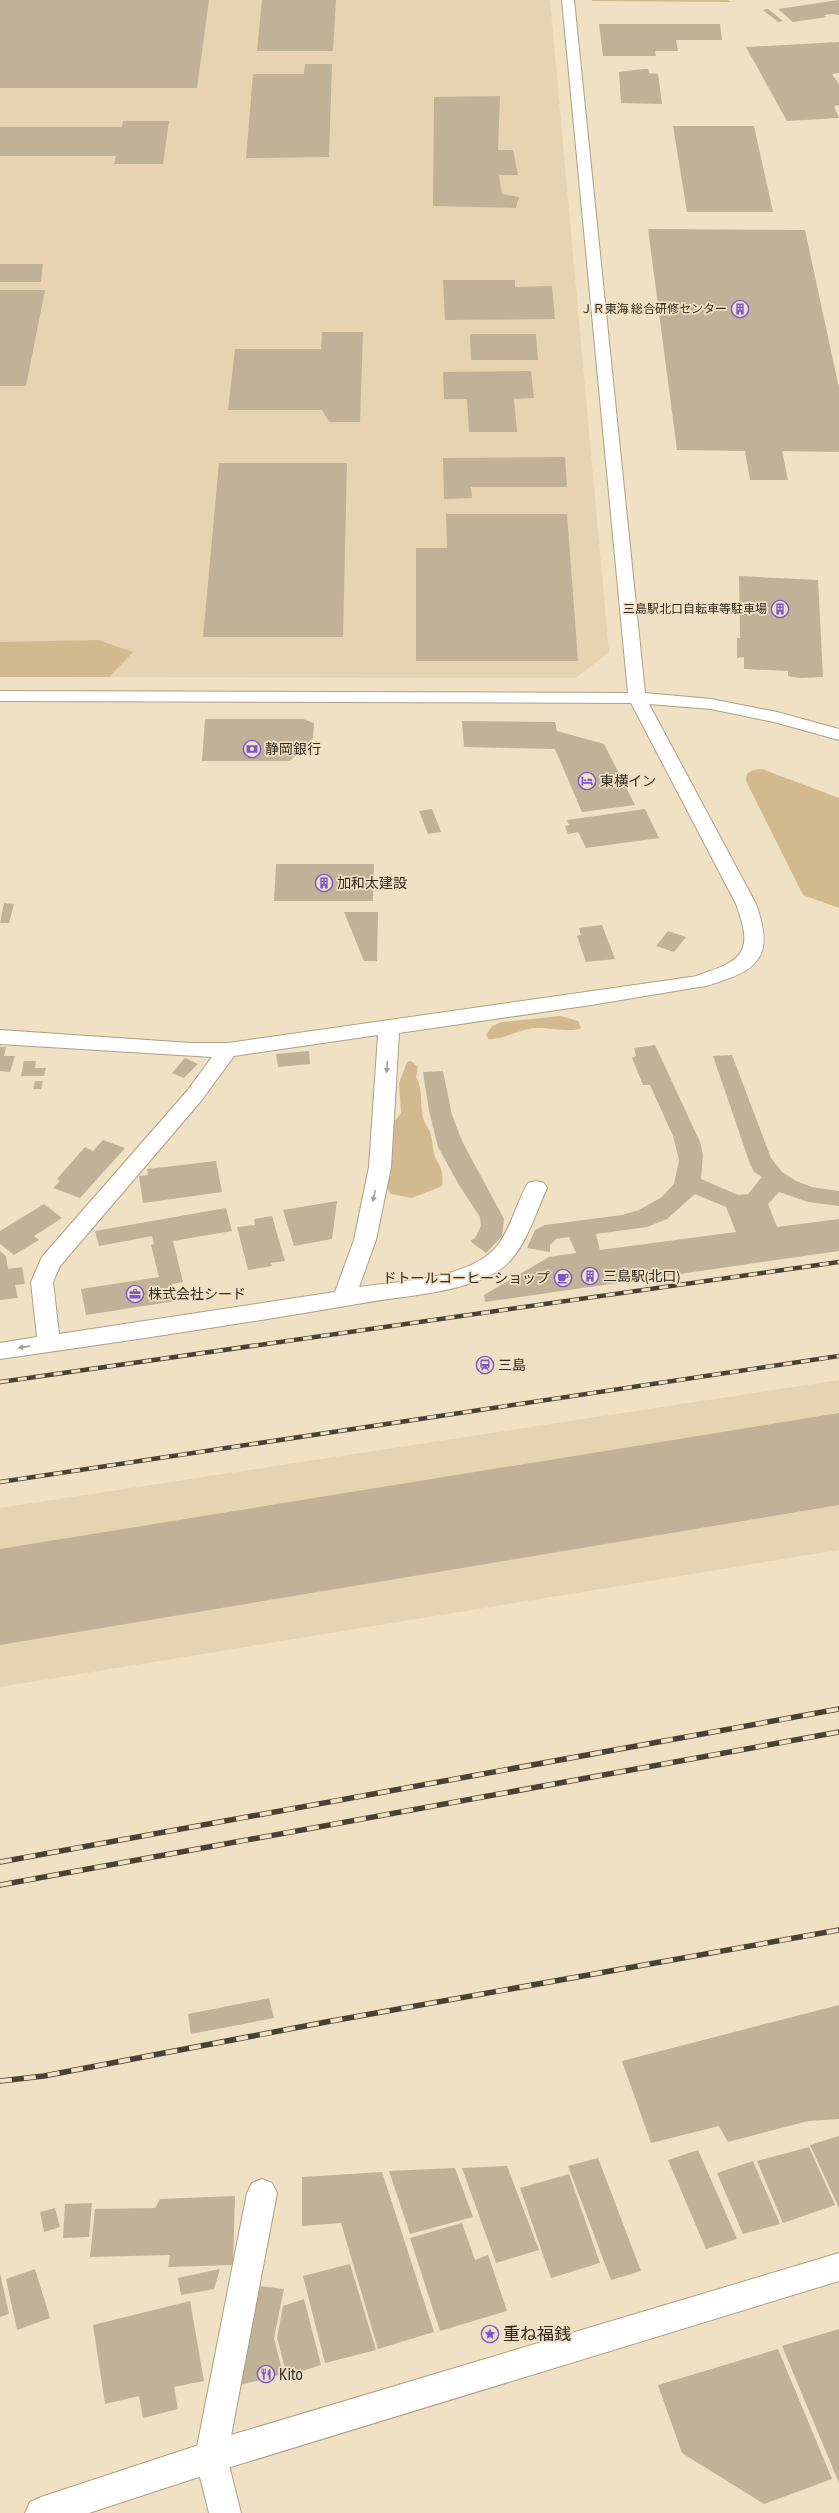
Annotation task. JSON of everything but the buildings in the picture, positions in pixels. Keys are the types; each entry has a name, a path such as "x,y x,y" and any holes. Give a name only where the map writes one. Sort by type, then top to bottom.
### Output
{"street":[{"path":"0,1037 191,1050 228,1050 629,994 698,982 745,964 754,951 756,933 746,904 637,698 568,0"},
{"path":"0,696 637,698 711,704 777,717 839,736"},
{"path":"344,1298 365,1240 380,1167 389,1028"},
{"path":"49,1344 42,1282 50,1263 194,1096 228,1050"},
{"path":"0,1350 49,1344 344,1298 460,1277 491,1265 503,1255 536,1188"},
{"path":"225,2513 211,2457 262,2193"},
{"path":"41,2513 211,2457 839,2267"}],"shaded area":[{"path":"0,0 550,0 609,652 576,678 0,677"},
{"path":"728,0 731,2 592,1"},
{"path":"98,640 133,652 109,677 0,677 0,642"},
{"path":"762,769 839,798 839,908 803,895 746,781 747,774 753,770"},
{"path":"561,1016 578,1021 581,1028 566,1030 535,1028 493,1039 488,1039 486,1035 492,1026 502,1022"},
{"path":"411,1061 418,1067 416,1077 420,1087 424,1121 432,1138 434,1154 443,1178 442,1186 412,1198 391,1194 386,1187 391,1175 390,1137 395,1121 401,1113 399,1083 407,1062"},
{"path":"839,1380 839,1550 0,1687 0,1508"}],"railway":[{"path":"0,1382 839,1262"},
{"path":"0,1482 839,1356"},
{"path":"0,1862 839,1709"},
{"path":"0,1885 839,1732"},
{"path":"0,2081 44,2076 326,2022 839,1930"}],"place":[{"name":"ＪＲ東海 総合研修センター","path":"740,309"},
{"name":"三島駅北口自転車等駐車場","path":"780,609"},
{"name":"静岡銀行","path":"252,749"},
{"name":"東横イン","path":"587,781"},
{"name":"加和太建設","path":"324,883"},
{"name":"三島駅(北口)","path":"590,1276"},
{"name":"ドトールコーヒーショップ","path":"563,1278"},
{"name":"株式会社シード","path":"135,1294"},
{"name":"三島","path":"485,1365"},
{"name":"重ね福銭","path":"490,2334"},
{"name":"Kito","path":"266,2374"}]}
